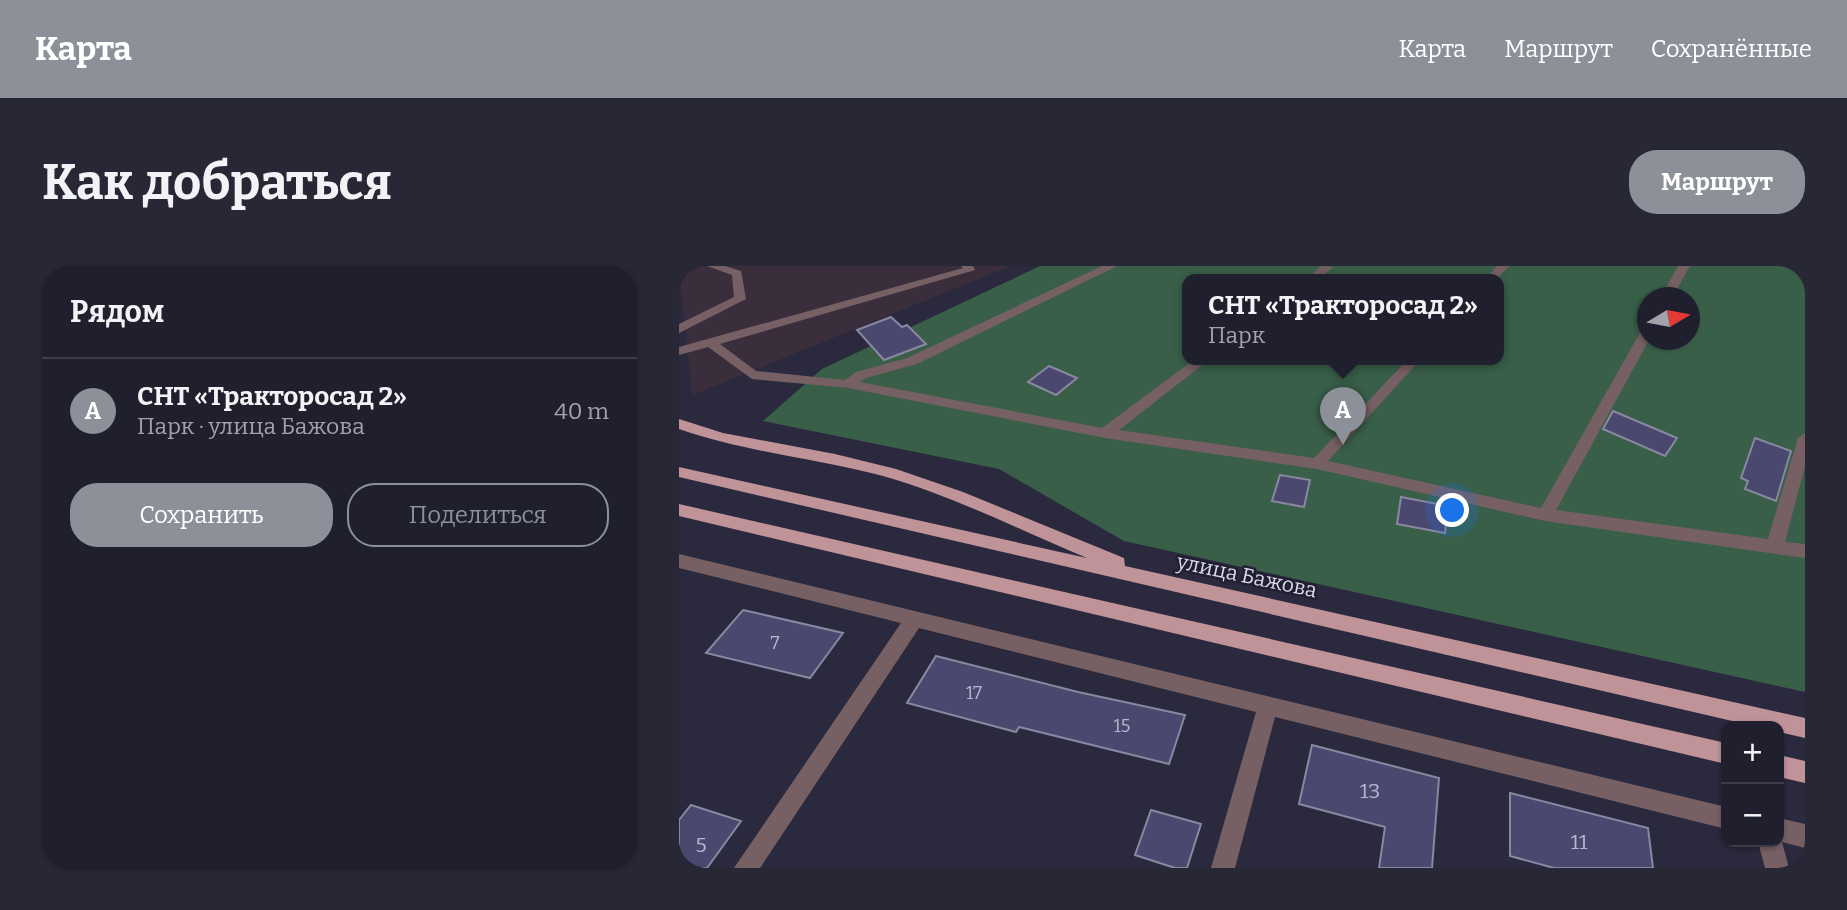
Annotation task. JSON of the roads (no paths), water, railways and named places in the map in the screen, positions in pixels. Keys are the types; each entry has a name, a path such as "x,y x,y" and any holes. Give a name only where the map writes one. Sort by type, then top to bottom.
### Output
{"main road":[{"path":"679,424 769,447 858,464 918,482 984,506 1170,584"},
{"name":"улица Бажова","path":"679,472 1805,727"},
{"path":"679,510 1721,753"},
{"path":"1784,767 1805,772"}],"street":[{"path":"679,329 740,299 737,273 713,266"},
{"path":"679,351 969,270 967,266"},
{"path":"848,384 861,375 912,361 1111,266"},
{"path":"1673,287 1684,266"},
{"path":"710,344 752,375 848,384 1105,433 1317,464 1545,515 1805,551"},
{"path":"1545,515 1637,349"},
{"path":"1105,433 1196,365"},
{"path":"1317,464 1409,365"},
{"path":"1775,546 1805,438"},
{"path":"679,561 1721,817"},
{"path":"746,868 915,619"},
{"path":"1223,868 1268,706"},
{"path":"1784,831 1805,836"},
{"path":"1771,847 1776,868"}],"place":[{"name":"СНТ «Тракторосад 2»","path":"1343,445"}]}
